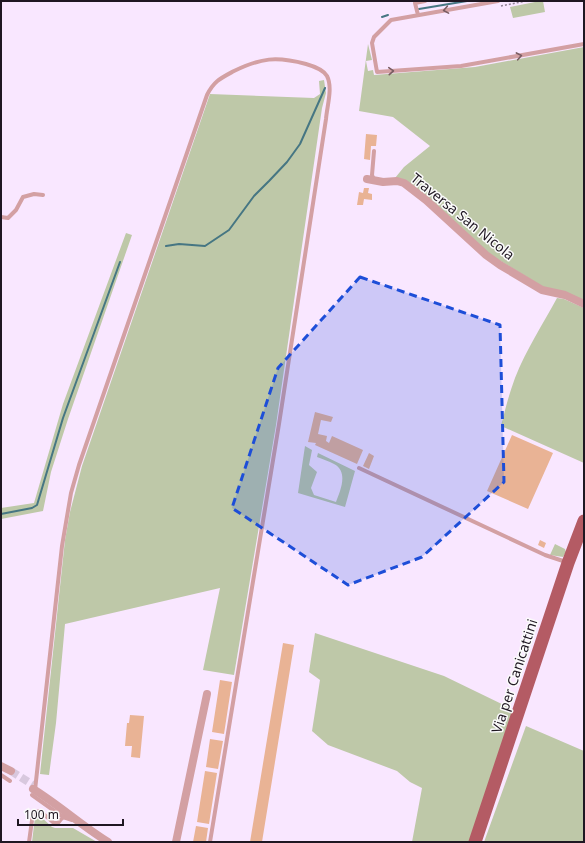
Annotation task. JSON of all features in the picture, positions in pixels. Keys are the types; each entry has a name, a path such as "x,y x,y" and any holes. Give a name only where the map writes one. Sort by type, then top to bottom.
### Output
{"main road":[{"name":"Via per Canicattini","path":"475,842 568,563 584,521"},
{"name":"Via per Canicattini","path":"481,842 573,565 584,537"}],"street":[{"name":"Traversa San Nicola","path":"370,180 383,182 397,181 404,183 426,200 486,255 500,265 542,290 565,295 584,304"},
{"path":"176,842 207,694"},
{"path":"1,766 10,776"},
{"path":"1,770 10,776"},
{"path":"34,789 64,815 78,822 108,842"},
{"path":"34,789 60,803 78,822"}],"lane":[{"path":"418,15 415,3 425,1"},
{"path":"498,1 461,4 391,20 374,37 372,43 377,72 461,66 584,44"},
{"path":"34,789 62,546 71,493 79,465 207,95 216,82 253,62 277,59 308,64 322,70 327,77 329,89 326,119 279,424 210,842"},
{"path":"370,180 372,175 374,152"},
{"path":"1,217 8,218 16,210 23,198 34,194 43,195"},
{"path":"359,468 545,555 568,563"},
{"path":"1,775 10,776"},
{"path":"29,842 33,813 40,811 54,824 58,823 64,815"}],"highlighted area":[{"path":"360,277 500,325 504,482 422,557 348,585 232,508 278,368"}],"green space":[{"path":"543,1 545,12 513,18 510,7"},
{"path":"368,44 372,60 366,61 368,71 373,70 374,75 475,67 584,47 584,302 548,290 489,254 395,178 404,167 430,146 393,117 359,111"},
{"path":"324,80 326,93 322,108 276,425 234,675 203,670 220,588 65,624 56,723 49,775 40,774 65,540 70,512 82,466 210,94 314,98 320,94 319,81"},
{"path":"126,233 132,235 68,419 51,472 43,511 1,519 1,508 34,503 63,404"},
{"path":"557,298 564,299 584,308 584,463 501,426 519,368 529,347"},
{"path":"305,446 312,450 309,465 317,472 311,488 314,495 336,502 342,482 339,467 317,457 318,453 355,471 345,507 298,493"},
{"path":"555,544 565,549 566,552 563,557 550,555"},
{"path":"315,633 444,676 510,708 512,712 470,842 412,842 422,788 410,782 397,771 328,745 312,731 320,680 309,672"},
{"path":"526,726 584,751 584,842 484,842"},
{"path":"39,815 52,827 73,828 97,842 32,842 35,817"}],"building":[{"path":"366,134 377,135 376,146 371,146 370,160 364,159"},
{"path":"364,188 369,188 368,193 372,194 372,200 364,199 363,205 357,205 359,192 363,193"},
{"path":"315,412 333,417 331,422 321,420 318,434 327,436 326,441 329,443 332,436 363,450 357,464 315,445 316,443 308,442"},
{"path":"512,435 553,453 528,509 487,491"},
{"path":"369,453 374,456 369,469 363,466"},
{"path":"540,540 546,543 544,548 538,545"},
{"path":"283,643 294,645 262,842 250,842"},
{"path":"220,680 232,682 224,734 212,732"},
{"path":"130,715 144,716 140,758 131,757 132,746 125,746 127,723 129,723"},
{"path":"210,739 223,741 218,769 206,767"},
{"path":"205,771 217,773 209,824 197,822"},
{"path":"196,826 208,828 206,842 193,842"}],"waterway":[{"path":"419,9 467,1"},
{"path":"382,17 388,15"},
{"path":"166,246 179,244 205,246 229,230 254,196 287,162 300,144 325,88"},
{"path":"1,514 32,508 37,505 63,418 120,262"}],"tunnel":[{"path":"11,771 33,785"}]}
